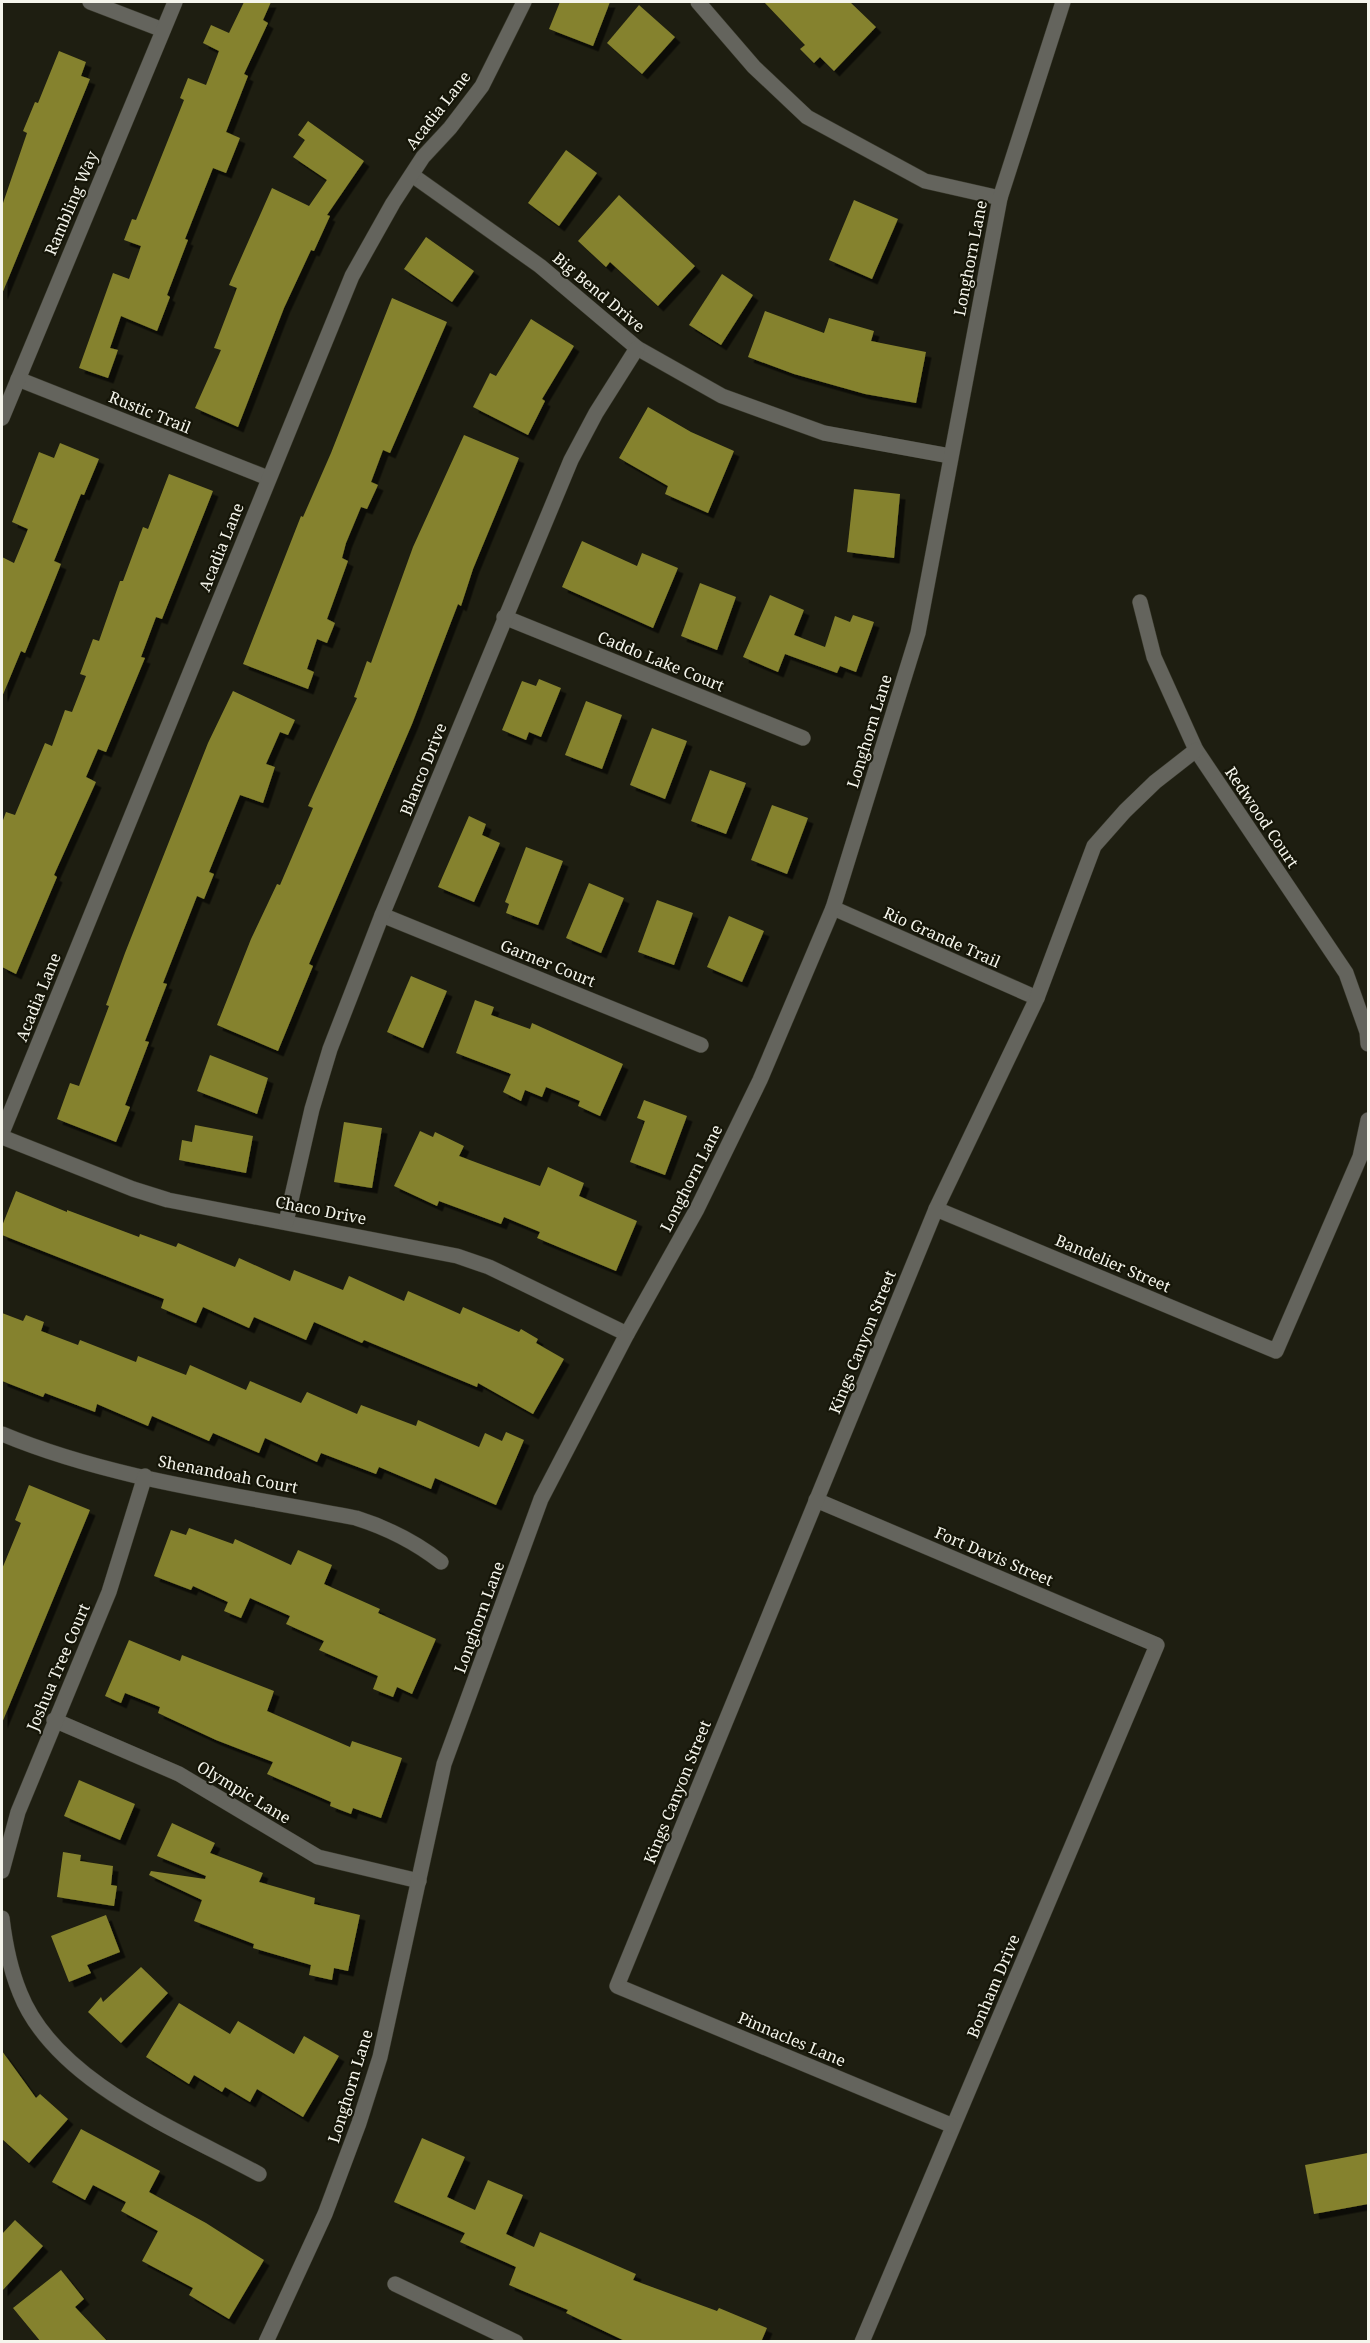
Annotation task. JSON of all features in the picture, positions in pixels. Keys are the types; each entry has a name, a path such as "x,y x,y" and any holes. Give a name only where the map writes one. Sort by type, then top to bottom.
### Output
{"street":[{"path":"90,2 163,30"},
{"name":"Rambling Way","path":"2,418 175,2"},
{"name":"Acadia Lane","path":"2,1135 352,276 393,203 423,157 450,129 482,86 524,2"},
{"path":"698,2 754,67 807,117 925,181 1000,198"},
{"name":"Longhorn Lane","path":"266,2342 325,2214 359,2123 380,2057 444,1764 541,1499 627,1334 697,1209 760,1080 833,908 918,633 1000,198 1063,2"},
{"name":"Big Bend Drive","path":"412,174 540,266 637,348 722,396 824,433 950,456"},
{"name":"Blanco Drive","path":"286,1222 321,1076 382,915 504,617 581,438 637,348"},
{"name":"Rustic Trail","path":"18,379 268,478"},
{"name":"Redwood Court","path":"1140,602 1154,657 1196,750 1346,973 1367,1032 1368,1044"},
{"name":"Caddo Lake Court","path":"504,617 803,738"},
{"name":"Kings Canyon Street","path":"617,1986 936,1209 1037,998 1094,846 1155,782 1196,750"},
{"name":"Rio Grande Trail","path":"833,908 1037,998"},
{"name":"Garner Court","path":"382,915 701,1045"},
{"name":"Bandelier Street","path":"936,1209 1276,1351 1360,1157 1368,1120"},
{"name":"Chaco Drive","path":"2,1135 133,1189 168,1200 457,1256 489,1267 627,1334"},
{"name":"Shenandoah Court","path":"2,1434 70,1458 145,1476 356,1518 386,1528 417,1543 441,1562"},
{"name":"Joshua Tree Court","path":"2,1871 18,1812 54,1720 109,1592 145,1476"},
{"name":"Fort Davis Street","path":"816,1500 1157,1645"},
{"name":"Bonham Drive","path":"862,2342 1157,1645"},
{"name":"Olympic Lane","path":"54,1720 179,1774 318,1857 419,1881"},
{"path":"2,1918 5,1943 20,1994 50,2042 86,2074 122,2100 259,2174"},
{"name":"Pinnacles Lane","path":"617,1986 953,2126"},
{"path":"395,2284 516,2342"}],"building":[{"path":"244,2 271,2 263,20 268,23 244,74 248,76 226,132 240,138 226,173 213,168 185,239 188,240 167,295 170,297 157,331 121,316 110,348 118,350 108,378 79,368 113,273 129,279 141,246 124,240 132,219 136,220 184,100 180,98 188,78 206,85 219,51 203,43 211,25 229,33"},
{"path":"560,2 610,2 593,46 549,29"},
{"path":"764,2 850,2 876,27 834,71 820,57 814,63 800,49 805,45"},
{"path":"639,5 675,37 642,74 607,43"},
{"path":"59,51 86,62 81,76 90,79 2,294 2,206 27,133 23,131 35,102 38,103"},
{"path":"308,121 364,161 327,215 330,216 314,251 311,250 284,308 238,427 195,408 221,350 214,348 237,288 229,285 272,188 309,206 327,180 293,157 305,140 298,135"},
{"path":"566,150 597,173 559,226 528,203"},
{"path":"619,195 695,266 658,306 610,262 606,267 578,241"},
{"path":"854,200 898,219 872,279 829,260"},
{"path":"426,237 474,271 452,302 404,269"},
{"path":"722,274 753,295 721,345 689,325"},
{"path":"392,298 447,322 390,453 383,450 371,482 378,485 367,509 361,507 346,543 342,558 348,561 327,619 335,623 327,643 317,639 307,669 314,672 308,689 243,664 301,516 303,517 331,453"},
{"path":"765,311 824,333 829,318 874,331 871,341 926,352 916,403 865,394 794,374 748,357"},
{"path":"531,319 574,346 542,399 545,401 528,435 473,407 490,373 496,376"},
{"path":"648,407 691,432 734,451 708,513 665,494 668,486 619,458"},
{"path":"464,435 519,458 473,569 461,606 458,604 412,724 309,964 313,966 278,1051 217,1025 251,939 277,884 280,885 313,808 308,806 357,698 354,697 367,661 371,663 413,547"},
{"path":"60,443 99,459 84,495 81,494 54,561 61,564 25,653 21,651 2,697 2,557 14,563 28,529 12,522 39,452 54,458"},
{"path":"169,474 213,491 162,619 156,617 141,657 145,658 106,752 98,749 86,777 96,782 54,875 57,877 16,974 2,967 2,823 6,812 15,815 45,743 52,746 65,710 72,712 86,676 80,674 93,639 99,641 120,581 123,581 143,527 148,529"},
{"path":"854,489 900,494 894,558 847,552"},
{"path":"582,541 637,566 642,553 678,568 653,628 562,587"},
{"path":"700,583 736,597 717,650 681,636"},
{"path":"770,595 804,610 794,635 825,647 835,616 850,622 853,615 874,622 856,672 840,666 837,673 785,654 778,672 743,657"},
{"path":"539,679 561,688 541,737 529,732 526,740 502,730 522,681 536,686"},
{"path":"233,691 295,720 288,735 280,732 266,764 275,767 263,803 240,795 209,872 214,874 204,899 197,896 163,983 167,984 145,1041 149,1042 125,1105 130,1107 116,1142 57,1119 70,1083 79,1086 109,1006 106,1005 125,953 208,743"},
{"path":"586,701 622,715 602,769 565,755"},
{"path":"652,728 687,741 665,799 630,785"},
{"path":"710,770 746,783 726,834 691,821"},
{"path":"772,805 808,818 787,874 751,860"},
{"path":"469,816 486,824 482,835 500,843 474,902 438,887"},
{"path":"526,847 563,861 538,925 506,913 509,904 505,902"},
{"path":"589,883 624,898 601,953 566,938"},
{"path":"657,900 693,913 674,965 638,952"},
{"path":"729,916 764,931 742,982 707,967"},
{"path":"411,976 447,991 423,1048 387,1032"},
{"path":"475,1000 494,1007 491,1015 530,1029 532,1023 623,1064 600,1116 578,1106 580,1101 546,1087 542,1097 525,1090 521,1101 503,1092 511,1074 456,1053"},
{"path":"210,1055 268,1078 257,1114 197,1091"},
{"path":"644,1100 687,1116 665,1175 630,1162 645,1121 637,1118"},
{"path":"344,1122 382,1128 372,1188 334,1182"},
{"path":"195,1125 253,1136 246,1173 179,1160 182,1140 192,1142"},
{"path":"420,1131 433,1137 435,1132 464,1146 459,1156 540,1186 548,1167 584,1183 579,1196 637,1221 616,1271 537,1238 540,1232 504,1217 501,1224 439,1201 437,1206 394,1186"},
{"path":"16,1191 67,1212 67,1210 139,1237 140,1234 176,1247 178,1243 235,1267 239,1258 290,1281 294,1270 343,1290 349,1276 404,1301 408,1291 460,1314 463,1307 519,1332 521,1329 538,1339 536,1343 564,1359 533,1414 478,1383 477,1387 364,1340 362,1343 314,1322 306,1340 254,1317 249,1328 203,1307 196,1323 161,1308 164,1299 2,1235 2,1226"},
{"path":"2,1313 23,1321 26,1315 44,1322 41,1331 78,1345 80,1340 136,1362 138,1356 186,1375 190,1365 246,1390 250,1381 301,1403 307,1392 357,1414 361,1405 416,1426 418,1420 479,1447 485,1433 502,1441 506,1432 524,1440 496,1505 435,1478 431,1489 379,1467 376,1474 321,1453 317,1462 265,1438 259,1453 213,1433 209,1441 152,1416 148,1426 97,1404 95,1412 45,1393 43,1397 2,1381"},
{"path":"29,1485 90,1510 2,1723 2,1569 21,1523 15,1520"},
{"path":"189,1528 233,1544 235,1539 291,1565 298,1550 332,1565 324,1584 380,1609 378,1613 436,1639 412,1694 397,1687 393,1697 373,1689 378,1676 319,1650 324,1641 286,1624 290,1616 250,1598 241,1618 224,1611 228,1602 193,1586 191,1590 154,1576 171,1530 186,1535"},
{"path":"129,1640 180,1661 182,1655 274,1691 267,1711 350,1747 352,1741 402,1758 381,1818 353,1808 351,1814 330,1806 331,1802 267,1774 273,1762 216,1740 158,1713 160,1707 125,1693 121,1703 105,1696"},
{"path":"79,1780 135,1804 120,1840 64,1816"},
{"path":"172,1823 215,1843 210,1853 263,1873 259,1882 315,1898 314,1904 360,1915 348,1971 334,1968 332,1980 309,1975 311,1965 253,1948 254,1944 194,1921 202,1900 149,1875 151,1871 205,1879 206,1876 157,1856"},
{"path":"63,1852 81,1855 80,1861 113,1866 111,1885 117,1886 114,1906 57,1897"},
{"path":"106,1915 120,1952 87,1965 91,1973 69,1982 51,1936"},
{"path":"141,1967 168,1993 121,2043 88,2012 101,1997 103,2002"},
{"path":"179,2003 230,2034 238,2021 294,2054 304,2036 339,2056 303,2117 257,2089 250,2102 225,2087 222,2092 194,2075 189,2084 146,2057"},
{"path":"2,2051 36,2098 40,2094 68,2119 29,2163 2,2139"},
{"path":"81,2129 160,2171 149,2192 206,2223 264,2260 229,2319 189,2295 193,2288 142,2261 158,2231 121,2211 126,2202 93,2185 85,2200 52,2182"},
{"path":"422,2138 465,2157 447,2197 475,2210 488,2180 523,2195 506,2234 534,2247 540,2232 636,2274 633,2280 717,2311 719,2308 767,2328 761,2342 627,2342 566,2313 568,2310 509,2285 516,2267 460,2242 465,2233 394,2202"},
{"path":"1368,2153 1368,2204 1314,2214 1305,2165"},
{"path":"15,2220 43,2246 2,2291 2,2234"},
{"path":"61,2270 84,2299 75,2307 108,2342 41,2342 13,2308"}]}
